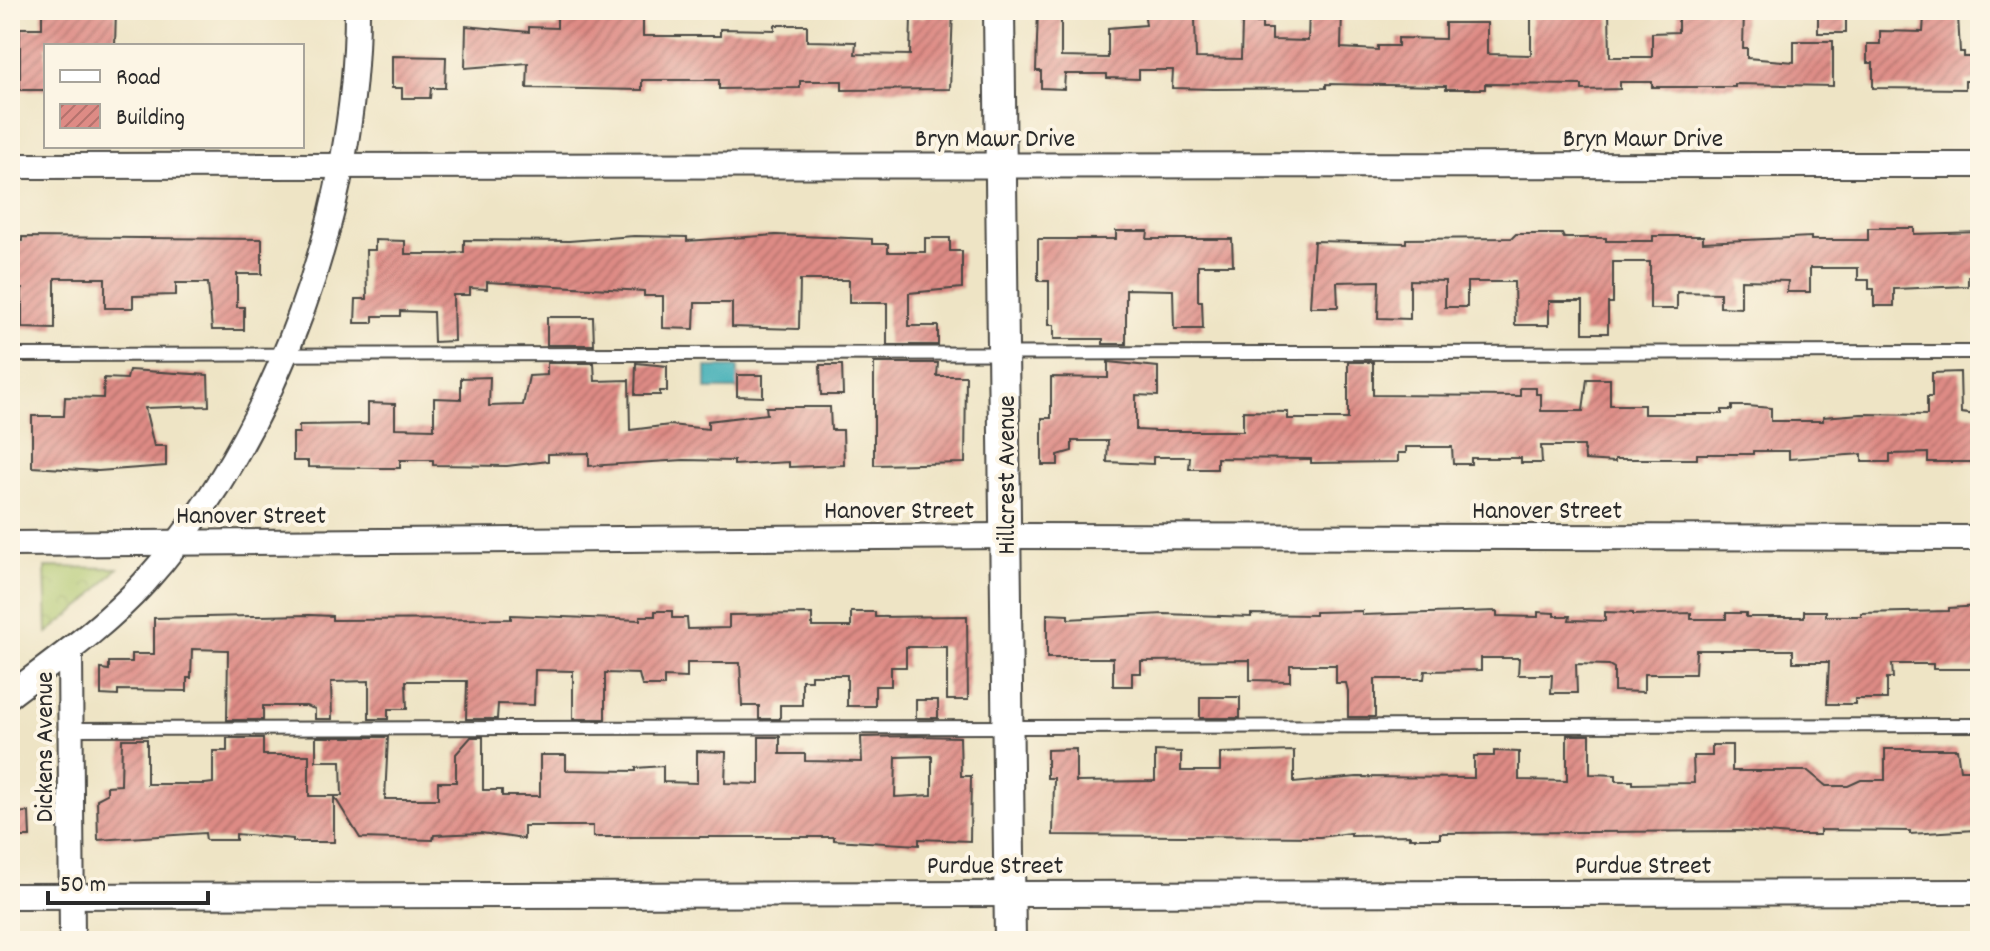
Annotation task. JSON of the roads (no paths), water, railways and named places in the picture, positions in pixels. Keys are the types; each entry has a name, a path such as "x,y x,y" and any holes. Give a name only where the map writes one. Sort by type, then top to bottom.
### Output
{"street":[{"path":"10,695 70,650 144,583 177,543 216,484 285,355 309,296 342,166 352,98 357,10"},
{"name":"Hillcrest Avenue","path":"999,10 1010,941"},
{"name":"Bryn Mawr Drive","path":"10,166 1980,165"},
{"name":"Hanover Street","path":"10,544 1005,536 1980,538"},
{"name":"Dickens Avenue","path":"70,650 72,941"},
{"name":"Purdue Street","path":"10,896 1009,891 1980,892"}],"lane":[{"path":"10,355 1980,352"},
{"path":"72,729 1980,725"}],"water":[{"path":"706,367 738,367 738,389 706,389"}]}
